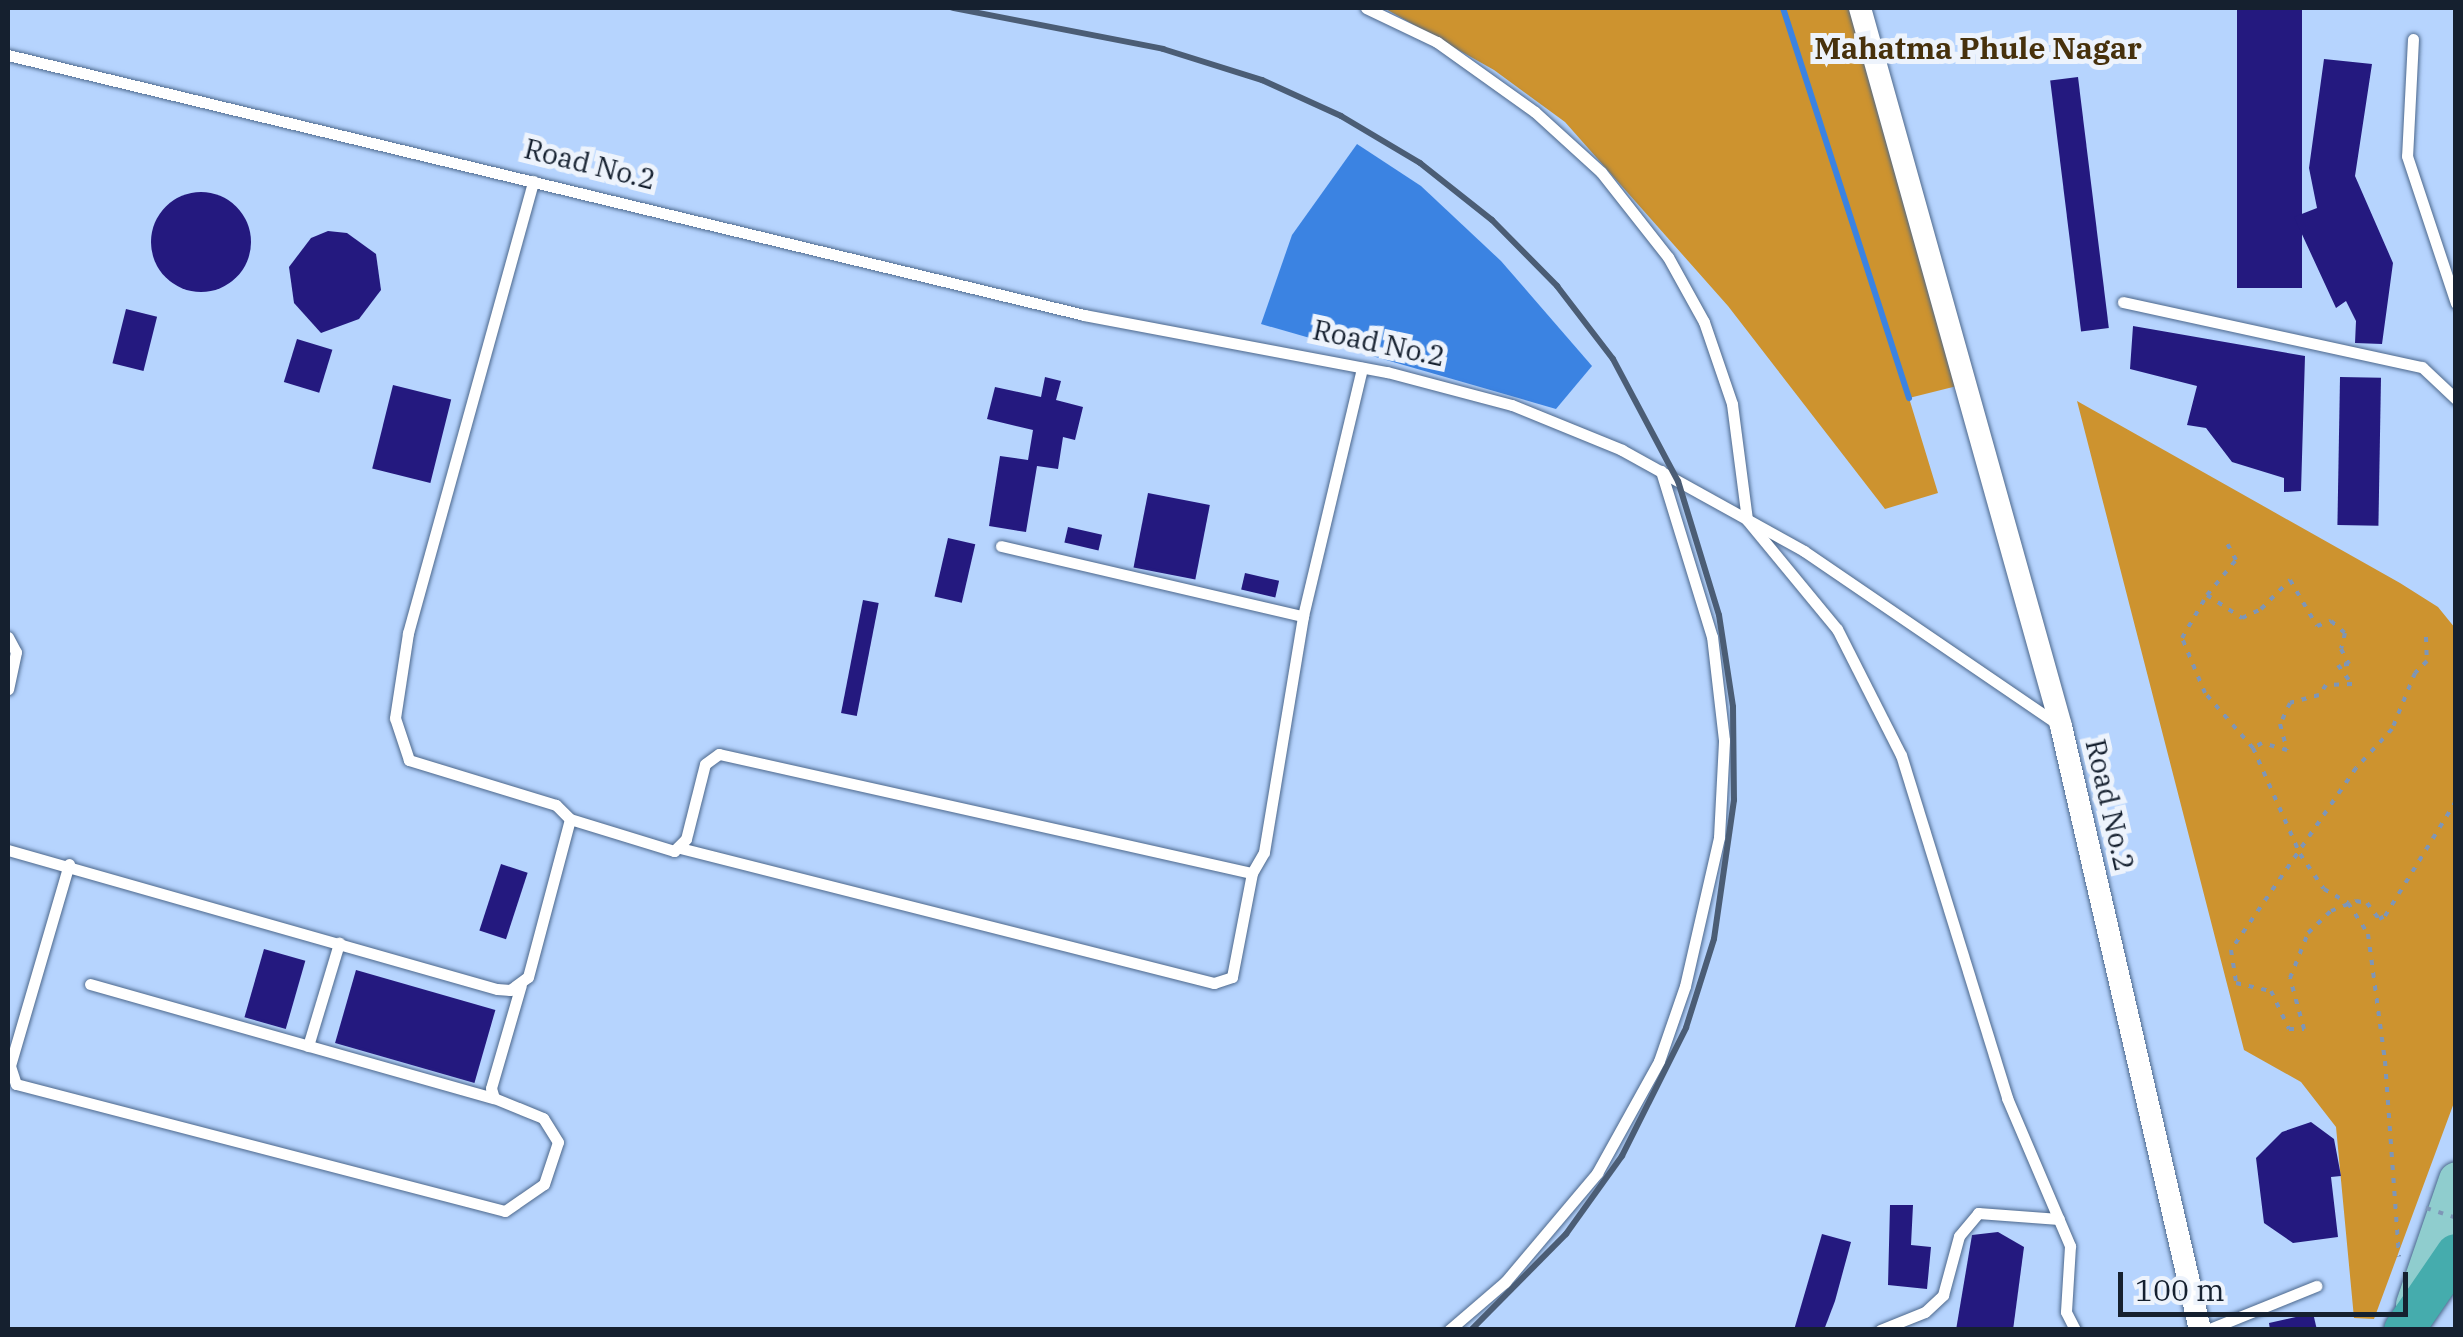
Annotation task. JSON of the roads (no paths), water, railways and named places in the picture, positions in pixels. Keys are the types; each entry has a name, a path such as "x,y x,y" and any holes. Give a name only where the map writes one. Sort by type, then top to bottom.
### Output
{"highway":[{"path":"2404,1329 2441,1260"}],"main road":[{"path":"2441,1260 2456,1179"}],"street":[{"path":"1860,8 2061,726"},
{"name":"Road No.2","path":"2061,726 2203,1330"}],"lane":[{"path":"1366,8 1437,42 1535,112 1602,172 1668,257 1704,322 1732,404 1746,520 1837,629 1901,755 2006,1098 2070,1246 2066,1312 2075,1330"},
{"path":"2413,40 2407,156 2456,303"},
{"name":"Road No.2","path":"8,55 1084,316 1362,368 1512,405 1660,471 1746,520 1963,655 2061,726"},
{"path":"533,181 408,633 395,718 409,760 556,804 570,819 646,844 1214,983 1232,977 1252,873 1264,852 1303,616 1362,368"},
{"path":"2123,302 2422,368 2456,399"},
{"path":"1448,1330 1505,1282 1597,1172 1658,1061 1685,986 1719,837 1724,740 1712,637 1660,471"},
{"path":"1001,546 1303,616"},
{"path":"8,637 16,652 8,689"},
{"path":"674,849 705,764 719,754 1252,873"},
{"path":"494,1098 490,1088 570,819"},
{"path":"8,850 69,864 496,989 521,985"},
{"path":"69,864 10,1066 16,1084 504,1210 518,1207 544,1184 558,1142 543,1118 494,1098 90,984"},
{"path":"308,1046 339,943"},
{"path":"1880,1330 1926,1312 1943,1295 1959,1236 1978,1213 2058,1219"},
{"path":"2203,1330 2316,1286"}],"water":[{"path":"1357,144 1421,186 1501,261 1592,366 1556,409 1261,324 1292,235"}],"waterway":[{"path":"1783,8 1909,398"}],"railway":[{"path":"953,8 1163,49 1262,80 1341,116 1420,163 1492,220 1557,286 1613,359 1678,481 1719,615 1733,707 1734,800 1714,939 1686,1028 1622,1156 1566,1234 1471,1330"}],"district":[{"name":"Mahatma Phule Nagar","path":"1978,48"}]}
